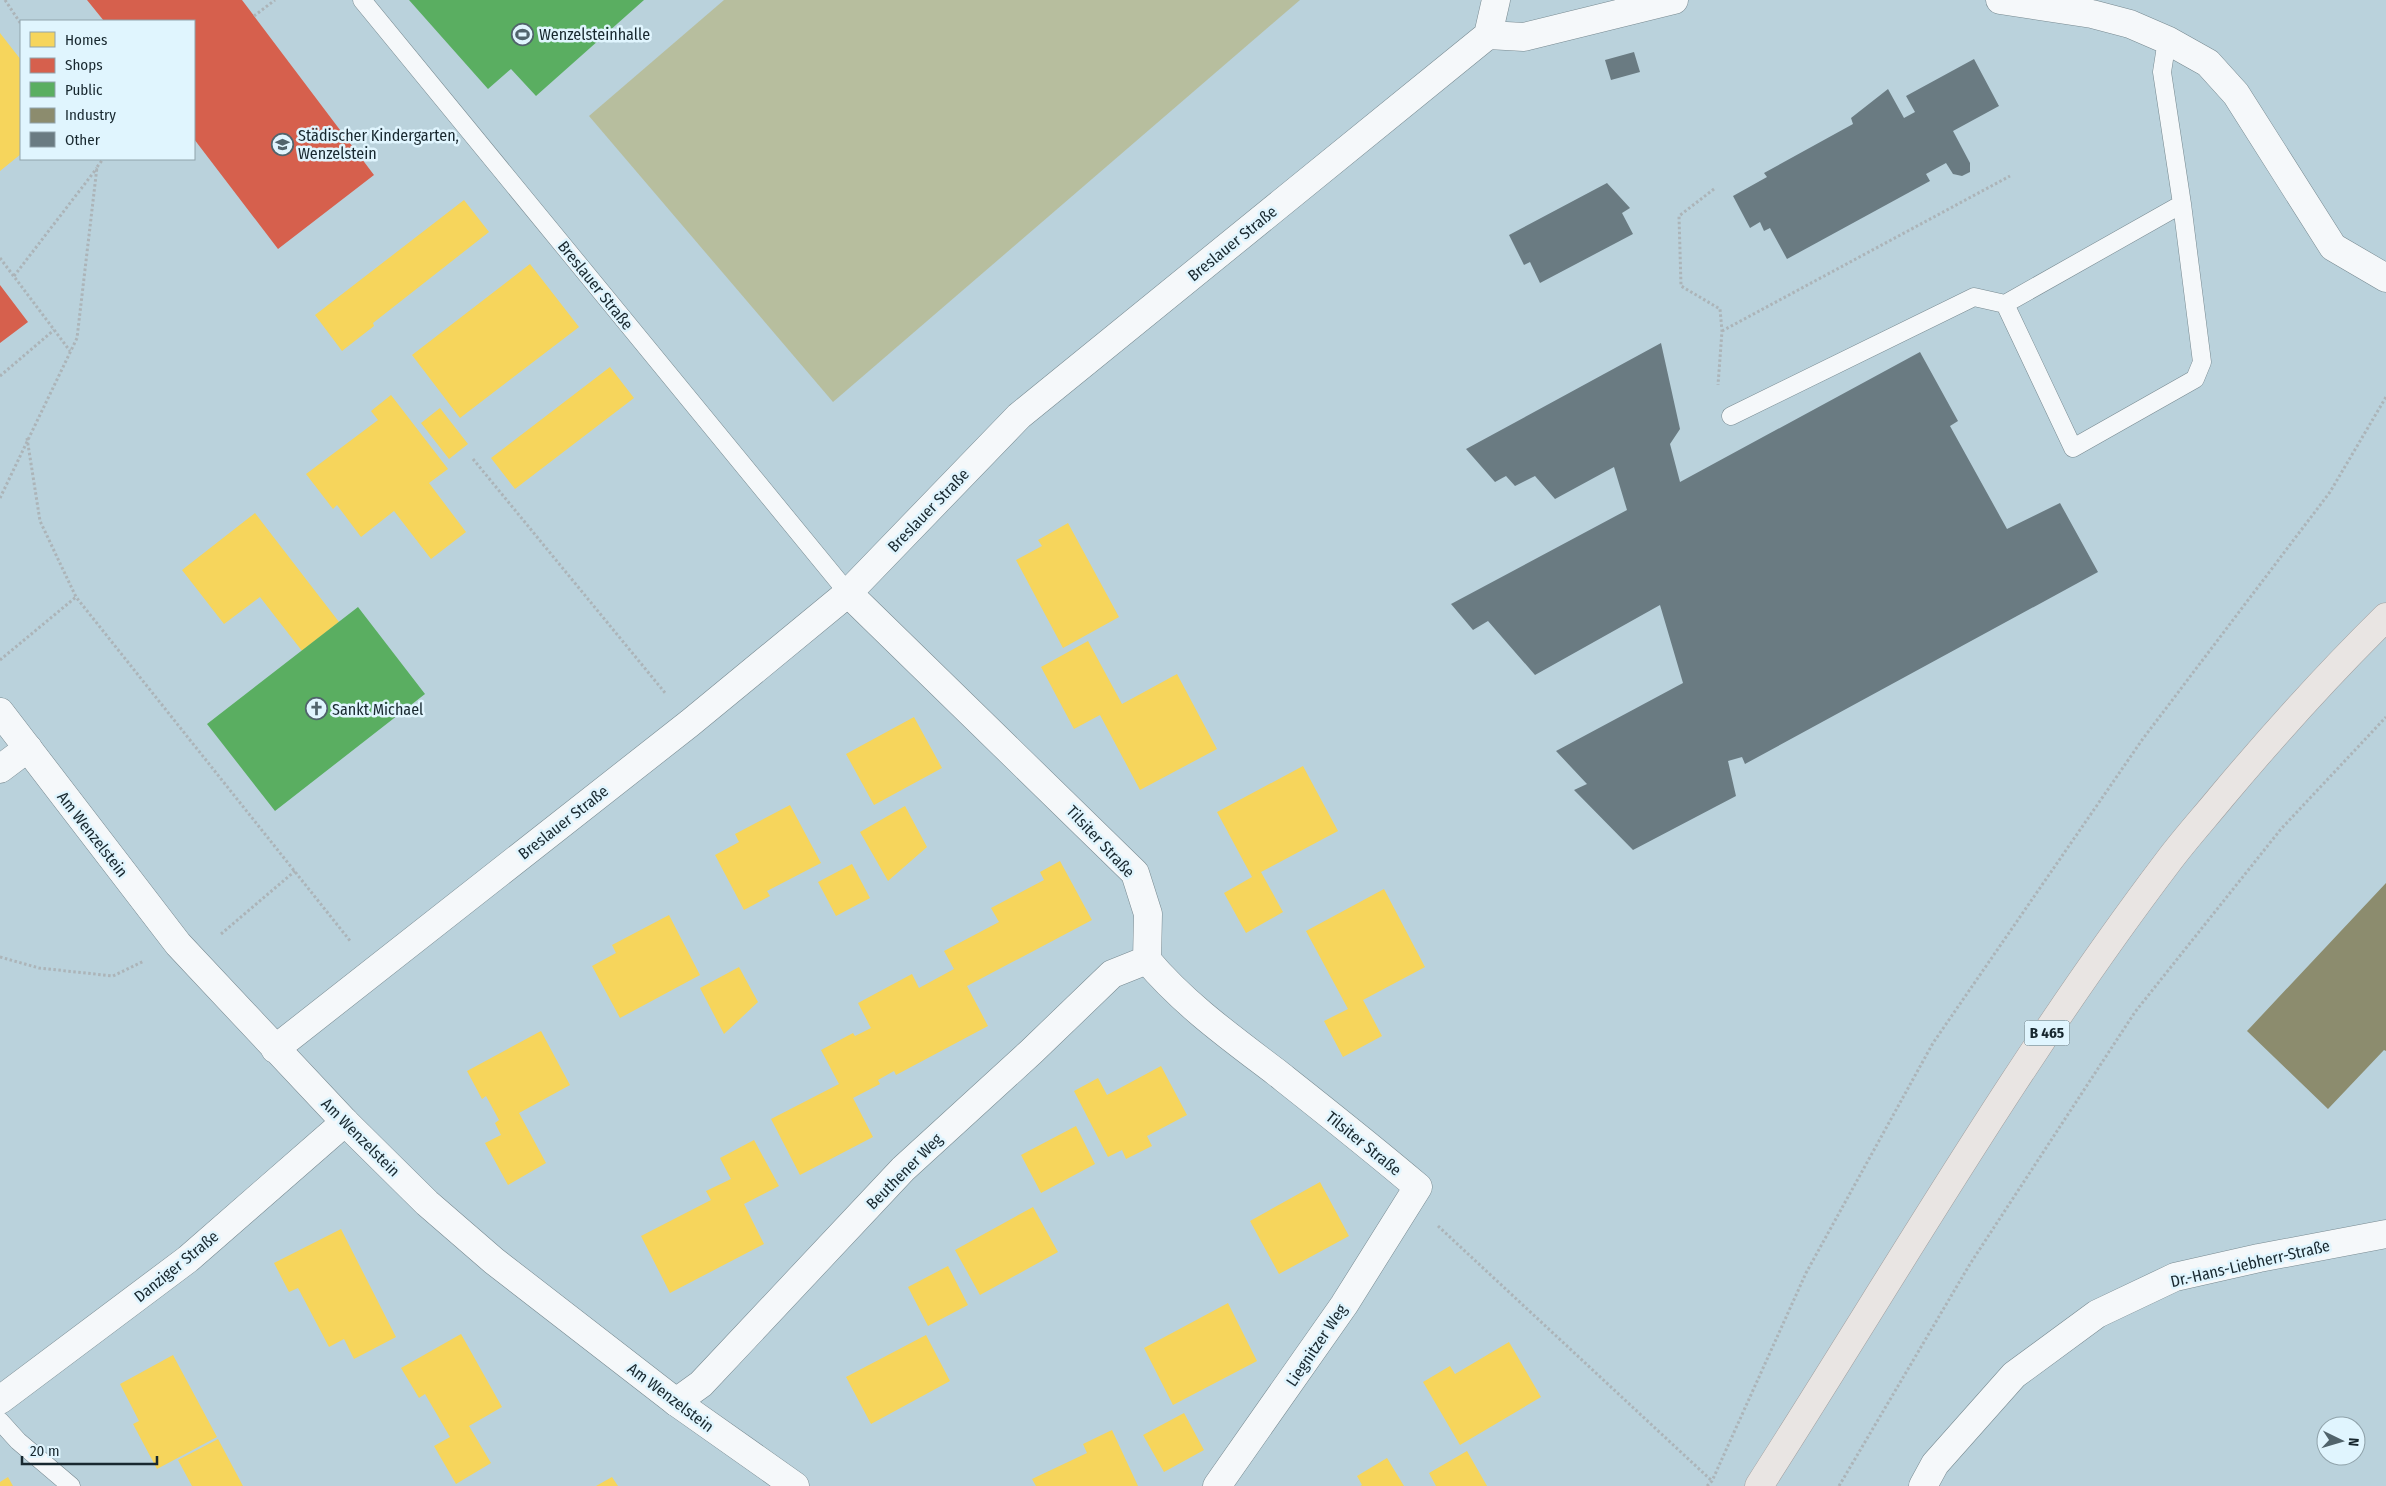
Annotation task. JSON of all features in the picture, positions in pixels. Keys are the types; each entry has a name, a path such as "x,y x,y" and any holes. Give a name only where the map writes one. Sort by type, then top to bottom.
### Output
{"main road":[{"name":"B 465","path":"1759,1486 2005,1096 2100,954 2169,860 2259,752 2341,662 2386,617"}],"street":[{"path":"1496,0 1488,35 1524,37 1674,0"},
{"path":"2000,0 2092,14 2130,24 2167,40 2208,63 2236,94 2333,247 2386,278"},
{"name":"Breslauer Straße","path":"275,1049 690,723 848,593 1019,416 1488,35"},
{"name":"Tilsiter Straße","path":"848,593 1136,873 1148,914 1148,960 1166,982 1203,1017 1359,1137 1418,1187 1410,1200"},
{"name":"Am Wenzelstein","path":"0,712 185,951 345,1122 427,1203 494,1261 676,1402 795,1486"},
{"path":"0,769 28,748"},
{"name":"Beuthener Weg","path":"676,1402 701,1384 903,1169 1031,1052 1112,974 1148,960"},
{"name":"Danziger Straße","path":"0,1400 188,1259 345,1122"},
{"name":"Liegnitzer Weg","path":"1218,1486 1344,1305 1410,1200"},
{"name":"Dr.-Hans-Liebherr-Straße","path":"1923,1486 1936,1464 2014,1374 2097,1314 2175,1277 2260,1258 2386,1234"}],"lane":[{"name":"Breslauer Straße","path":"362,0 848,593"},
{"path":"2005,304 2073,448 2195,379 2202,362 2182,204 2162,72 2167,40"},
{"path":"1731,416 1974,297 2005,304 2182,204"},
{"path":"0,1421 18,1441 70,1486"}],"path":[{"path":"5,0 20,22"},
{"path":"254,16 275,0"},
{"path":"14,276 102,160"},
{"path":"0,498 27,438 77,338 98,168"},
{"path":"1722,331 2010,176"},
{"path":"1714,188 1679,216 1681,286 1720,309 1722,331 1717,383 1731,416"},
{"path":"0,258 71,352"},
{"path":"0,376 54,330"},
{"path":"1707,1486 1712,1480 1806,1273 1933,1043 2142,740 2330,492 2386,397"},
{"path":"27,438 40,521 76,597 374,970"},
{"path":"473,459 690,723"},
{"path":"0,660 76,597"},
{"path":"1839,1486 1970,1264 2135,1012 2281,829 2386,717"},
{"path":"0,957 39,968 113,976 185,951 294,871"},
{"path":"1410,1200 1712,1480"}],"green space":[{"path":"724,0 1300,0 833,402 589,116"}],"building: Homes":[{"path":"0,33 20,59 20,155 0,171"},
{"path":"464,200 489,232 373,323 374,326 342,351 315,315"},
{"path":"530,264 579,327 460,418 412,355"},
{"path":"610,367 634,398 515,489 491,458"},
{"path":"391,395 448,469 429,483 466,532 431,559 394,511 361,537 337,505 333,509 306,474 378,420 371,411"},
{"path":"440,408 468,444 449,459 421,423"},
{"path":"255,513 339,622 302,651 260,597 224,624 182,570"},
{"path":"1068,523 1119,617 1063,648 1016,560 1042,546 1038,540"},
{"path":"1088,641 1122,704 1177,674 1217,749 1140,790 1100,715 1074,729 1041,667"},
{"path":"914,717 942,768 874,805 846,754"},
{"path":"1303,766 1338,831 1261,872 1283,912 1246,933 1224,893 1252,877 1217,812"},
{"path":"790,805 821,863 767,891 770,896 744,910 715,855 739,842 735,834"},
{"path":"905,806 927,847 888,881 860,832"},
{"path":"1060,861 1092,920 967,986 988,1026 896,1075 894,1071 878,1080 880,1084 853,1098 873,1137 800,1175 771,1119 839,1084 821,1050 853,1033 855,1036 871,1028 858,1003 912,974 919,988 954,969 944,951 999,922 991,908 1044,880 1040,872"},
{"path":"852,864 870,898 836,916 818,882"},
{"path":"1384,889 1425,967 1363,1000 1382,1036 1343,1057 1324,1021 1348,1009 1306,931"},
{"path":"669,915 700,975 620,1018 592,966 616,953 612,945"},
{"path":"739,967 758,1002 724,1034 700,988"},
{"path":"541,1031 570,1085 519,1113 546,1163 508,1185 485,1143 501,1135 495,1123 499,1120 486,1096 482,1099 467,1071"},
{"path":"1161,1066 1187,1115 1147,1136 1152,1146 1126,1159 1122,1150 1108,1157 1074,1091 1098,1078 1107,1095"},
{"path":"1076,1126 1095,1164 1041,1193 1021,1155"},
{"path":"754,1140 779,1186 744,1204 764,1244 670,1293 641,1236 711,1200 706,1191 731,1179 720,1158"},
{"path":"1320,1182 1349,1236 1279,1274 1250,1221"},
{"path":"1033,1207 1058,1252 980,1295 955,1250"},
{"path":"341,1229 396,1337 354,1359 344,1339 329,1347 298,1288 289,1292 274,1263"},
{"path":"948,1266 968,1305 928,1326 908,1287"},
{"path":"1228,1303 1257,1361 1173,1405 1144,1348"},
{"path":"461,1334 502,1407 469,1426 491,1463 456,1484 434,1446 450,1437 425,1394 419,1398 401,1368"},
{"path":"926,1335 950,1381 871,1424 846,1377"},
{"path":"1509,1342 1541,1397 1460,1445 1423,1382 1450,1366 1455,1374"},
{"path":"173,1355 217,1437 157,1469 133,1424 139,1421 120,1384"},
{"path":"1184,1413 1204,1450 1164,1472 1143,1435"},
{"path":"1112,1430 1138,1486 1036,1486 1032,1479 1087,1453 1083,1444"},
{"path":"218,1439 243,1486 192,1486 178,1460"},
{"path":"1467,1451 1487,1486 1436,1486 1429,1473"},
{"path":"1387,1458 1404,1486 1360,1486 1362,1485 1357,1476"},
{"path":"8,1477 13,1486 0,1486 0,1482"},
{"path":"612,1477 618,1486 596,1486"}],"building: Shops":[{"path":"87,0 242,0 374,175 278,249 195,140 195,20 103,20"},
{"path":"0,285 28,322 0,343"}],"building: Public":[{"name":"Wenzelsteinhalle","path":"409,0 644,0 536,96 511,69 488,89"},
{"name":"Sankt Michael","path":"358,607 425,694 275,811 207,724"}],"building: Industry":[{"path":"2386,883 2386,1051 2384,1050 2328,1109 2247,1031"}],"building: Other":[{"path":"1634,52 1640,72 1611,80 1605,60"},
{"path":"1974,59 1999,106 1953,131 1970,163 1970,172 1962,176 1953,174 1946,163 1926,174 1930,181 1787,259 1770,228 1764,231 1760,222 1750,228 1733,196 1767,177 1764,173 1853,124 1851,118 1888,89 1904,118 1915,112 1906,96"},
{"path":"1607,183 1630,208 1622,213 1633,234 1540,283 1530,262 1524,265 1509,235"},
{"path":"1661,343 1680,429 1670,444 1680,482 1920,352 1958,421 1950,426 2007,529 2060,503 2098,572 1745,764 1742,757 1728,761 1736,796 1633,850 1574,790 1587,784 1556,751 1683,683 1660,605 1535,675 1488,621 1473,630 1451,604 1627,510 1614,467 1555,499 1535,476 1515,486 1506,476 1495,482 1466,449"}],"place":[{"name":"Wenzelsteinhalle","path":"523,34"},
{"name":"Städischer Kindergarten, Wenzelstein","path":"282,144"},
{"name":"Sankt Michael","path":"316,709"}]}
